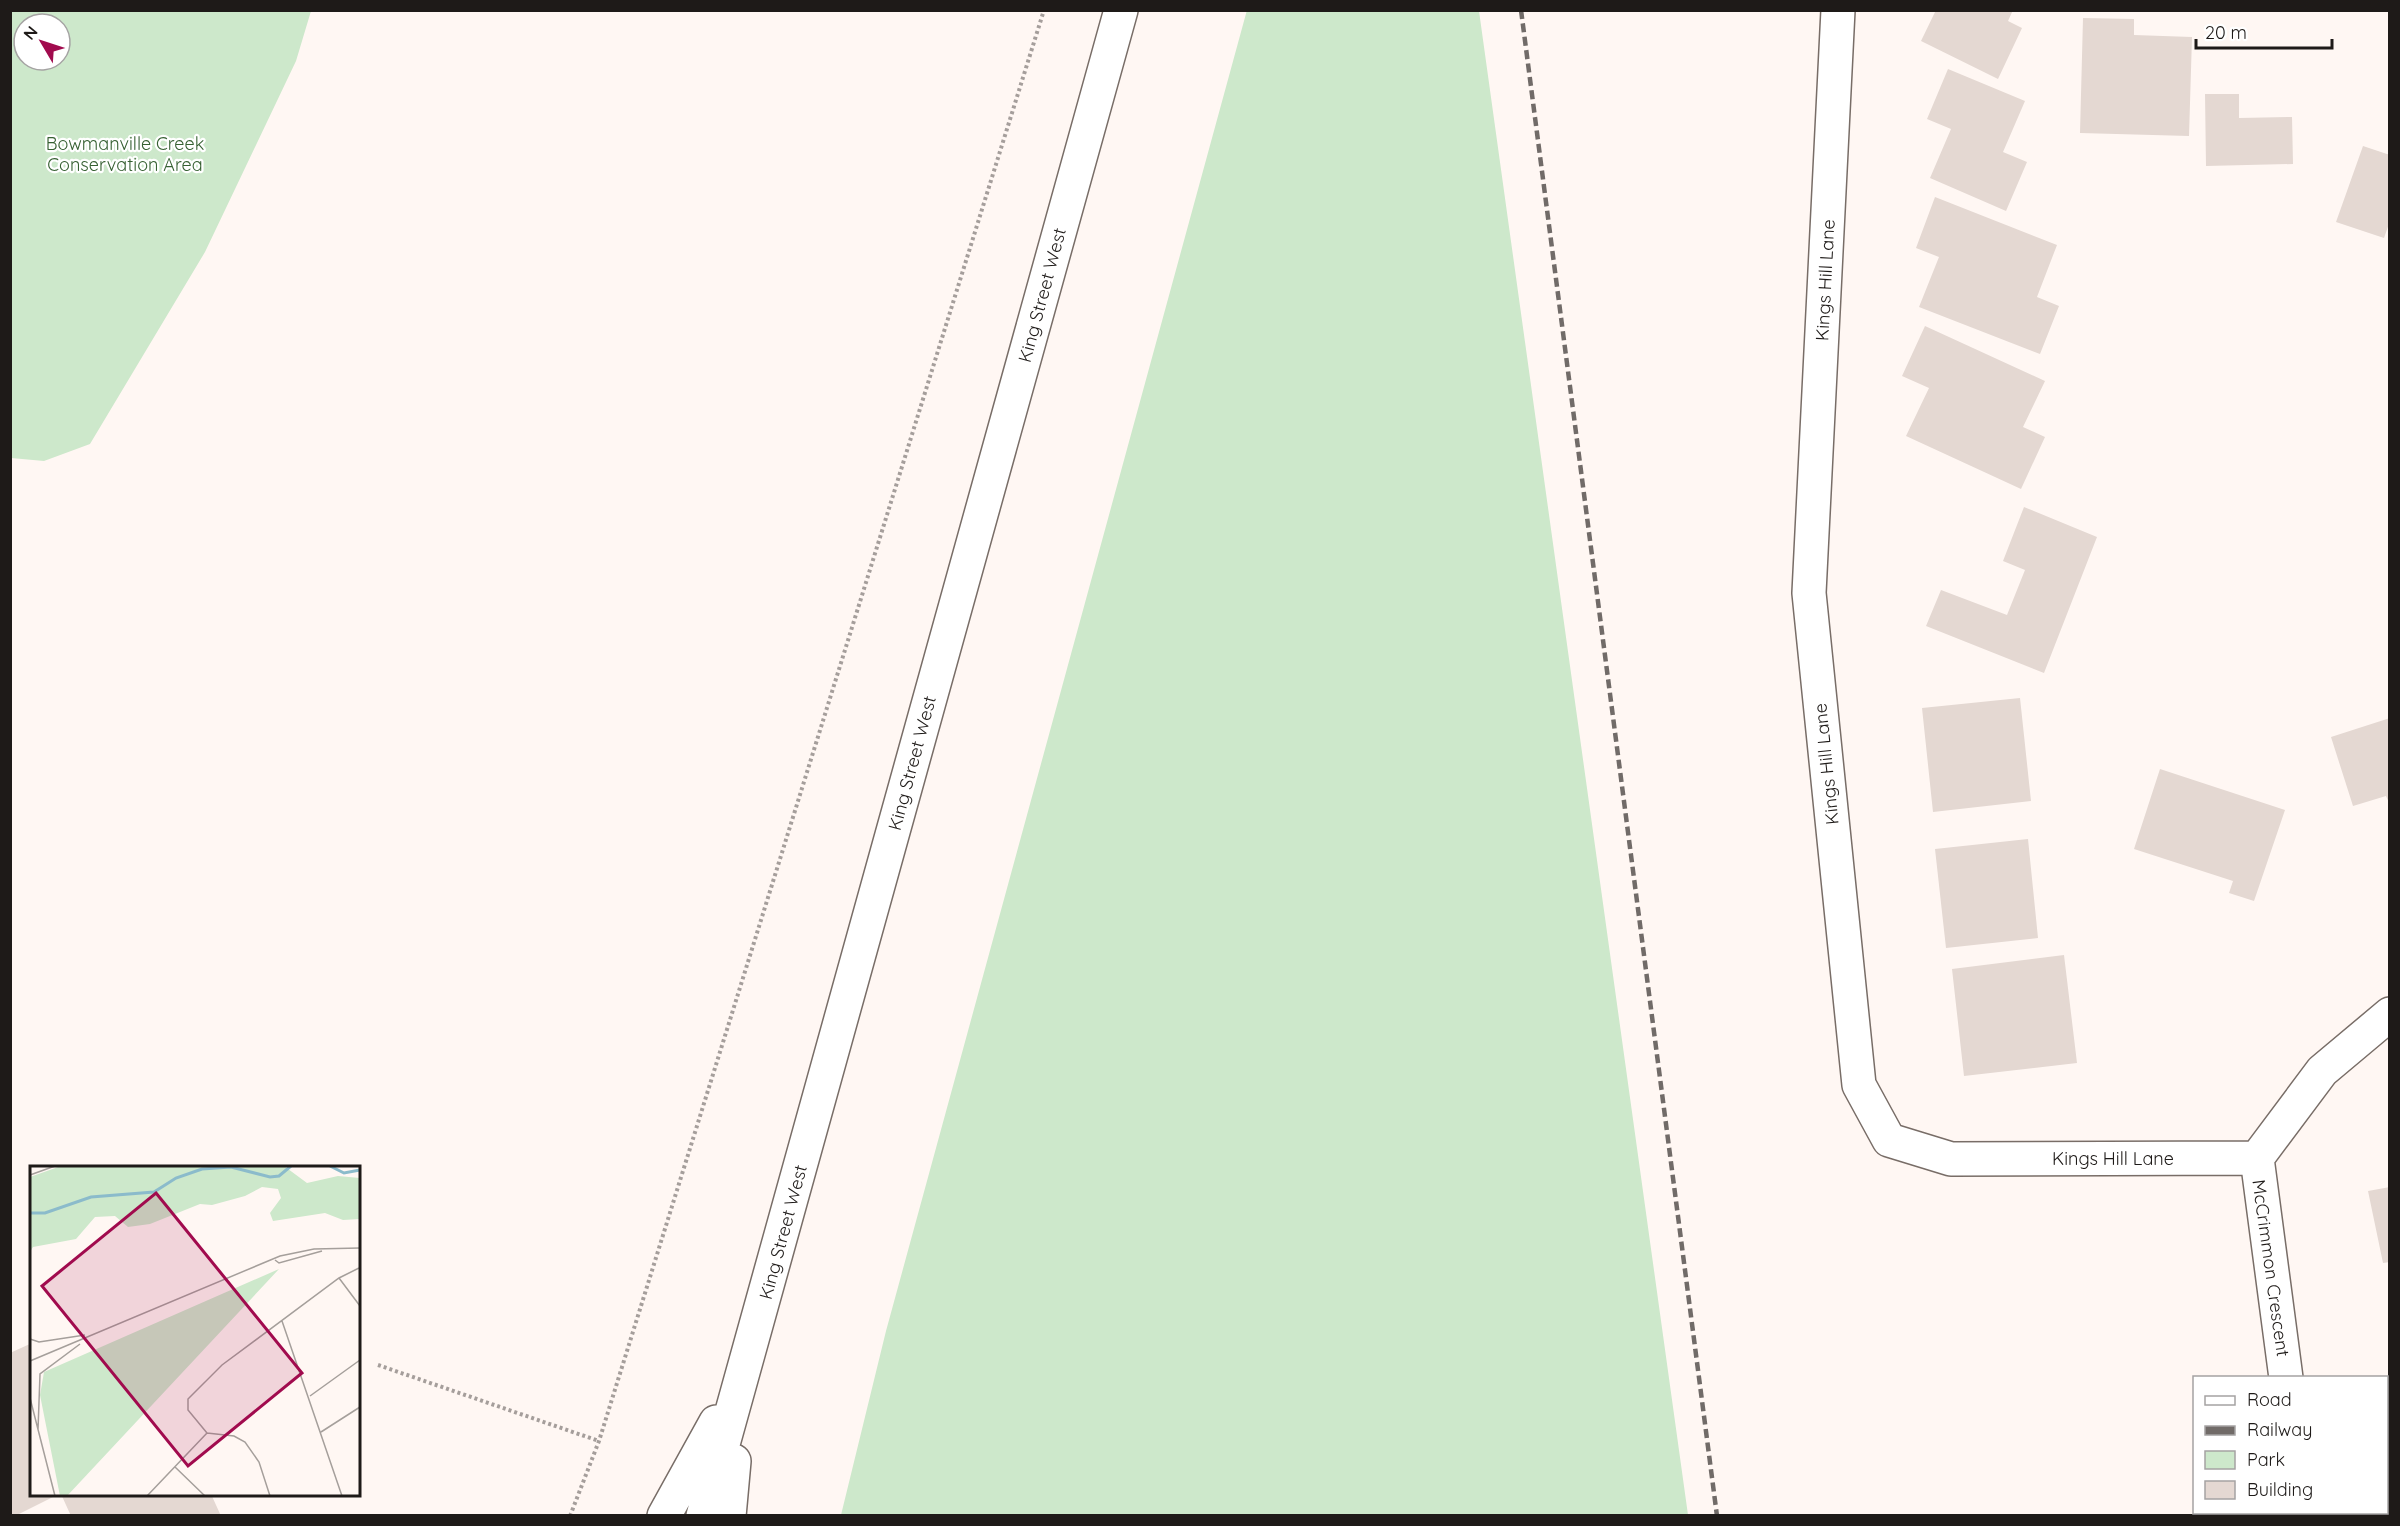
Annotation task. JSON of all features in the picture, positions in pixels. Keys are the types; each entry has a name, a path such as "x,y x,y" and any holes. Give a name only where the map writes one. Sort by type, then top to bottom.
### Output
{"street":[{"name":"King Street West","path":"703,1515 1121,10"},
{"name":"Kings Hill Lane","path":"1838,10 1809,593 1859,1085 1889,1140 1951,1160 2257,1158"},
{"path":"2257,1158 2322,1071 2390,1014"},
{"name":"McCrimmon Crescent","path":"2257,1158 2286,1376"},
{"path":"664,1515 744,1374"},
{"path":"729,1515 744,1374"}],"path":[{"path":"570,1515 599,1441 1044,10"},
{"path":"378,1365 599,1441"}],"green space":[{"path":"1247,10 1479,11 1688,1515 841,1515 886,1331"},
{"name":"Bowmanville Creek Conservation Area","path":"10,11 311,11 296,61 205,252 90,444 44,461 11,458"}],"building":[{"path":"1936,10 2013,10 2008,21 2022,28 1998,79 1921,41"},
{"path":"2083,18 2134,19 2134,35 2192,37 2189,136 2080,133"},
{"path":"1948,69 2025,101 2003,152 2027,162 2006,211 1930,178 1951,129 1927,119"},
{"path":"2205,94 2239,94 2239,118 2292,117 2293,164 2206,166"},
{"path":"2363,146 2390,155 2390,221 2384,238 2336,222"},
{"path":"1935,197 2057,245 2037,297 2059,306 2040,354 1919,307 1939,257 1916,248"},
{"path":"1925,326 2045,381 2023,427 2045,437 2021,489 1906,436 1929,388 1902,376"},
{"path":"2024,507 2097,537 2044,673 1926,626 1941,590 2007,615 2025,570 2003,561"},
{"path":"2020,698 2031,801 1933,812 1922,708"},
{"path":"2390,718 2390,805 2386,796 2353,806 2331,737"},
{"path":"2160,769 2285,810 2254,901 2229,893 2233,881 2134,849"},
{"path":"2028,839 2038,938 1946,948 1935,849"},
{"path":"2064,955 2077,1063 1964,1076 1952,969"},
{"path":"2390,1187 2390,1262 2383,1263 2368,1191"},
{"path":"30,1344 30,1496 55,1496 15,1516 10,1516 10,1353"},
{"path":"62,1496 212,1496 221,1516 71,1516"}],"railway":[{"path":"1521,10 1717,1516"}]}
